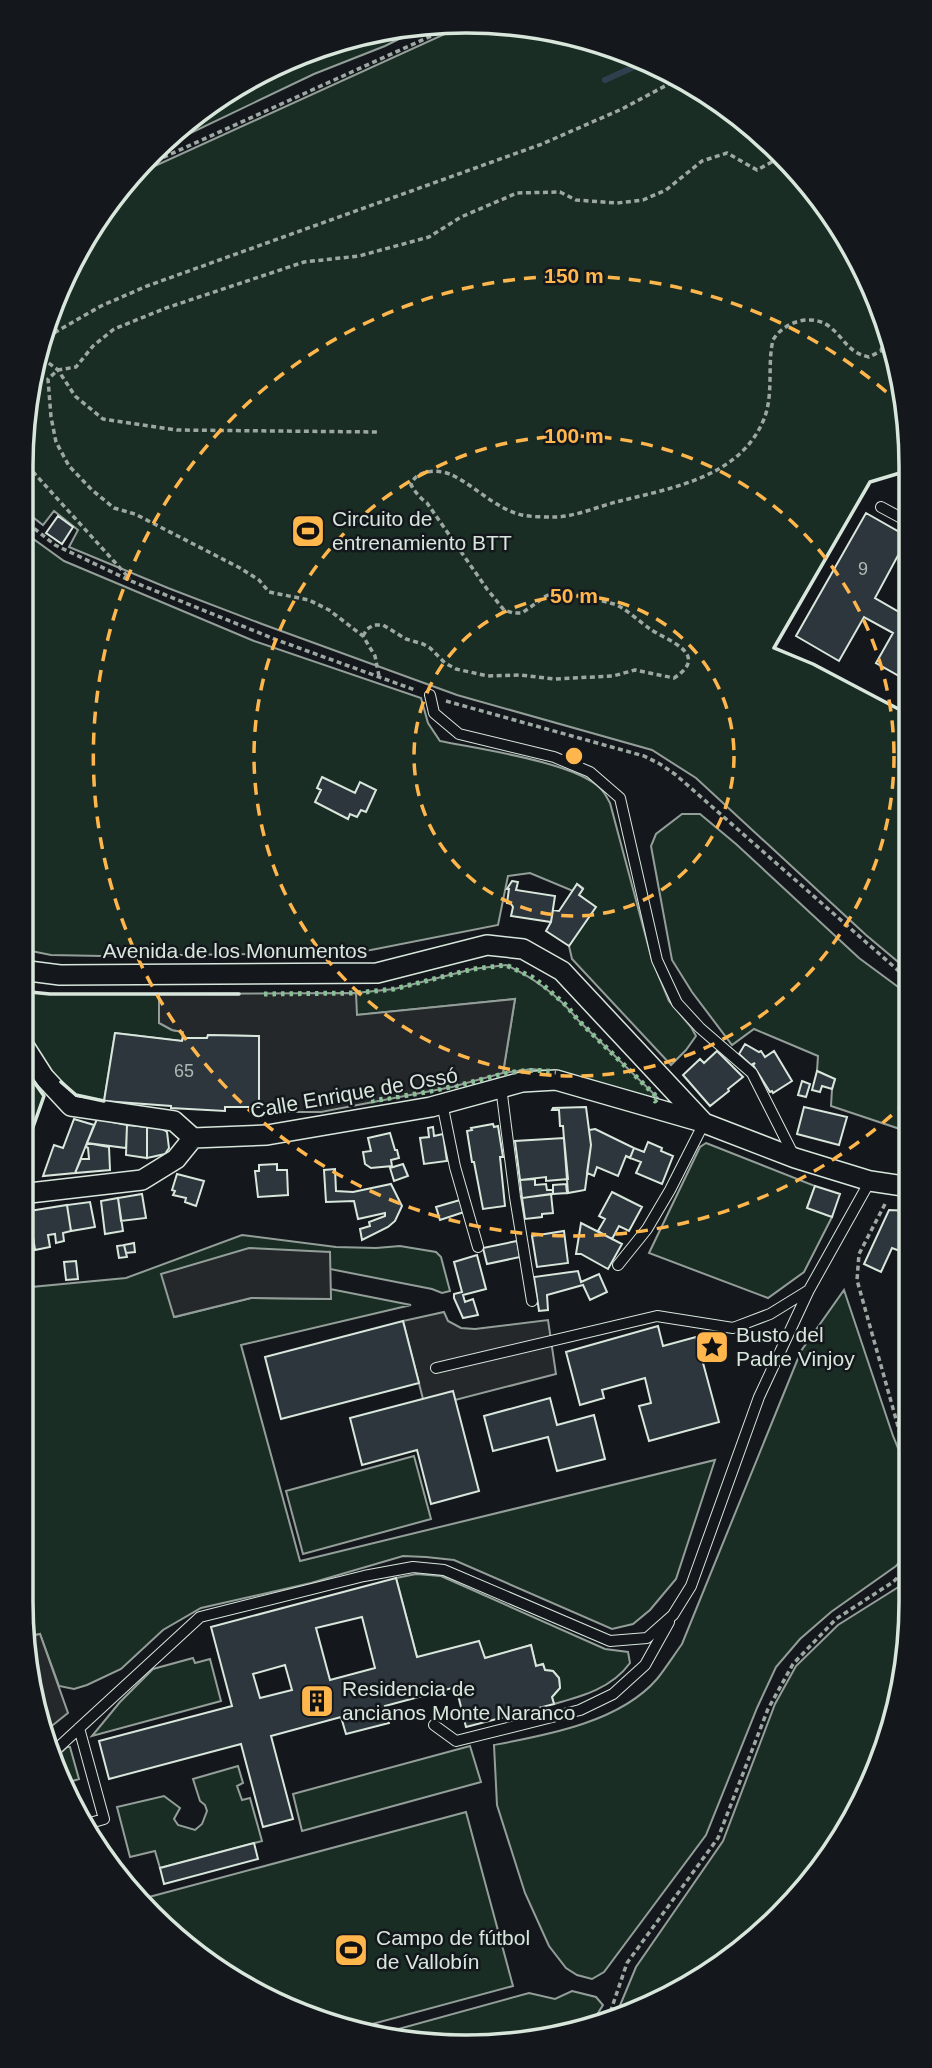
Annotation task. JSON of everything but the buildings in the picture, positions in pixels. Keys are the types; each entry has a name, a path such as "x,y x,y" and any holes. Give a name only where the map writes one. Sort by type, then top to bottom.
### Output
{"street":[{"name":"Avenida de los Monumentos","path":"33,972 60,975 377,974 487,945 523,949 562,971 704,1123 795,1158 870,1181 899,1186"},
{"path":"33,1060 44,1077 71,1106 174,1121 193,1138 176,1159 142,1180 33,1193"},
{"name":"Calle Enrique de Ossó","path":"193,1138 267,1135 442,1104 522,1082 556,1080 704,1123"}],"lane":[{"path":"881,507 899,516"},
{"path":"430,695 434,713 459,734 554,757 590,772 620,798 657,960 677,1003 700,1028 752,1073 795,1158"},
{"path":"501,1087 532,1301"},
{"path":"442,1104 455,1167 478,1247"},
{"path":"618,1265 647,1228 704,1123"},
{"path":"434,1725 456,1741 580,1710 613,1694 645,1665 691,1586 759,1396 809,1290 870,1181"},
{"path":"436,1368 657,1316 733,1328 770,1314 809,1290"},
{"path":"58,1747 200,1618 364,1576 413,1567 444,1570 610,1641 647,1638 673,1615"},
{"path":"79,1728 104,1819 94,1822"}],"path":[{"path":"162,158 435,34"},
{"path":"54,333 101,306 148,286 542,144 622,109 669,84"},
{"path":"379,677 375,656 363,636 330,610 309,600 274,594 240,568 135,514 114,508 92,490 61,455 51,417 48,379 58,370 76,368 93,346 114,329 166,308 304,262 359,256 429,237 461,217 517,193 560,192 576,200 617,203 643,200 666,190 702,162 727,153 757,170 773,161"},
{"path":"363,636 373,625 383,625 406,639 430,648 445,663 456,669 488,676 521,675 554,679 613,676 635,670 674,678 687,665 688,654 618,606 556,592 522,613 505,610 487,589 427,503 415,492 411,485 413,480 433,471 444,472 521,515 557,517 666,489 702,478 735,459 747,447 764,419 768,406 773,340 778,332 789,324 803,320 821,322 830,327 846,346 869,357 882,348"},
{"path":"47,361 58,370 75,396 103,419 177,430 378,432"},
{"path":"33,472 131,581 55,545 33,528"},
{"path":"899,1192 859,1254 857,1280 899,1430"},
{"path":"611,2010 627,1963 718,1838 768,1709 793,1664 836,1619 899,1577"}],"green space":[{"path":"466,33 550,42 578,48 632,66 706,106 772,160 826,226 854,275 876,327 895,410 899,473 870,482 774,647 813,664 899,709 899,963 696,778 652,750 457,695 262,624 69,547 78,530 54,511 43,525 33,517 37,410 56,327 91,250 123,203 154,166 445,34"},
{"path":"399,39 314,74 191,133 250,91 300,66 354,48"},
{"path":"33,539 64,561 254,641 421,698 428,723 440,741 549,764 571,771 601,789 610,803 652,960 669,1001 696,1036 671,1065 572,959 569,946 595,907 579,895 583,888 577,884 573,891 530,873 508,876 498,925 371,950 339,953 51,955 33,951"},
{"path":"682,814 700,814 859,958 899,988 899,1129 831,1106 835,1079 817,1071 818,1056 754,1029 732,1045 692,992 672,960 651,846 656,834"},
{"path":"506,965 554,995 658,1098 655,1101 564,1073 532,1069 503,1073 515,999 356,1015 356,993 394,989 473,969"},
{"path":"33,992 159,994 159,1023 183,1032 182,1041 115,1033 104,1101 83,1098 68,1090 33,1047"},
{"path":"33,1080 44,1096 33,1127"},
{"path":"706,1143 815,1186 807,1208 832,1217 804,1272 768,1298 649,1253 700,1147"},
{"path":"242,1235 336,1247 400,1246 436,1252 441,1257 450,1291 442,1293 330,1269 329,1252 175,1317 251,1298 330,1299 330,1289 411,1305 241,1345 300,1561 715,1460 676,1579 650,1610 633,1624 612,1629 454,1560 403,1556 311,1583 201,1608 163,1630 121,1669 74,1689 59,1686 40,1634 35,1635 34,1630 33,1287 126,1278"},
{"path":"844,1290 899,1450 899,1563 831,1612 800,1639 776,1667 706,1835 604,1972 592,1979 577,1975 566,1968 549,1946 525,1893 497,1805 494,1745 537,1737 603,1716 642,1694 657,1679 682,1644 801,1351"},
{"path":"414,1456 431,1519 303,1554 286,1491"},
{"path":"416,1574 441,1576 605,1649 628,1652 630,1663 606,1685 554,1704 552,1697 560,1688 559,1678 553,1671 545,1670 543,1664 536,1666 531,1645 485,1658 417,1657 396,1578"},
{"path":"899,1587 895,1658 884,1714 866,1768 841,1818 791,1887 751,1927 682,1977 619,2007 636,1967 723,1841 775,1704 796,1666 838,1625"},
{"path":"193,1658 195,1663 210,1659 221,1701 92,1736 120,1702 153,1669"},
{"path":"470,1746 481,1782 302,1831 293,1794"},
{"path":"70,1747 79,1779 72,1781 60,1753"},
{"path":"238,1766 243,1783 237,1786 242,1800 250,1798 262,1841 160,1868 155,1851 130,1857 117,1807 164,1796 180,1808 174,1819 178,1825 195,1830 202,1824 207,1811 200,1801 193,1779"},
{"name":"Campo de fútbol de Vallobín","path":"466,1812 513,1986 373,2024 354,2020 300,2002 250,1977 203,1945 150,1897"},
{"path":"572,1991 596,1997 603,2005 597,2014 522,2031 466,2035 399,2029 529,1993 555,1999"}],"shaded area":[{"path":"356,993 357,1015 515,999 503,1073 452,1087 321,1112 269,1112 268,1106 259,1107 259,1036 208,1035 207,1038 183,1038 183,1032 159,1023 159,994"},
{"path":"249,1248 330,1252 331,1299 251,1298 174,1317 161,1274"},
{"path":"444,1312 448,1321 461,1328 475,1329 548,1320 556,1374 455,1400 423,1399 403,1321"},
{"path":"40,1634 68,1713 52,1726 42,1686 35,1635"}],"waterway":[{"path":"605,80 634,67"}],"hedge":[{"path":"264,994 356,993 394,989 473,969 506,965 532,977 567,1006 658,1098 653,1100"},
{"path":"371,1101 514,1072 556,1072"}],"wall":[{"path":"899,473 870,482 774,648 813,664 899,709"},
{"path":"33,992 239,994"},
{"path":"33,1080 44,1096 33,1127"},
{"path":"61,1082 76,1095 104,1101"}],"place":[{"name":"Circuito de entrenamiento BTT","path":"308,531"},
{"name":"Busto del Padre Vinjoy","path":"712,1347"},
{"name":"Residencia de ancianos Monte Naranco","path":"317,1701"},
{"name":"Campo de fútbol de Vallobín","path":"351,1950"}]}
